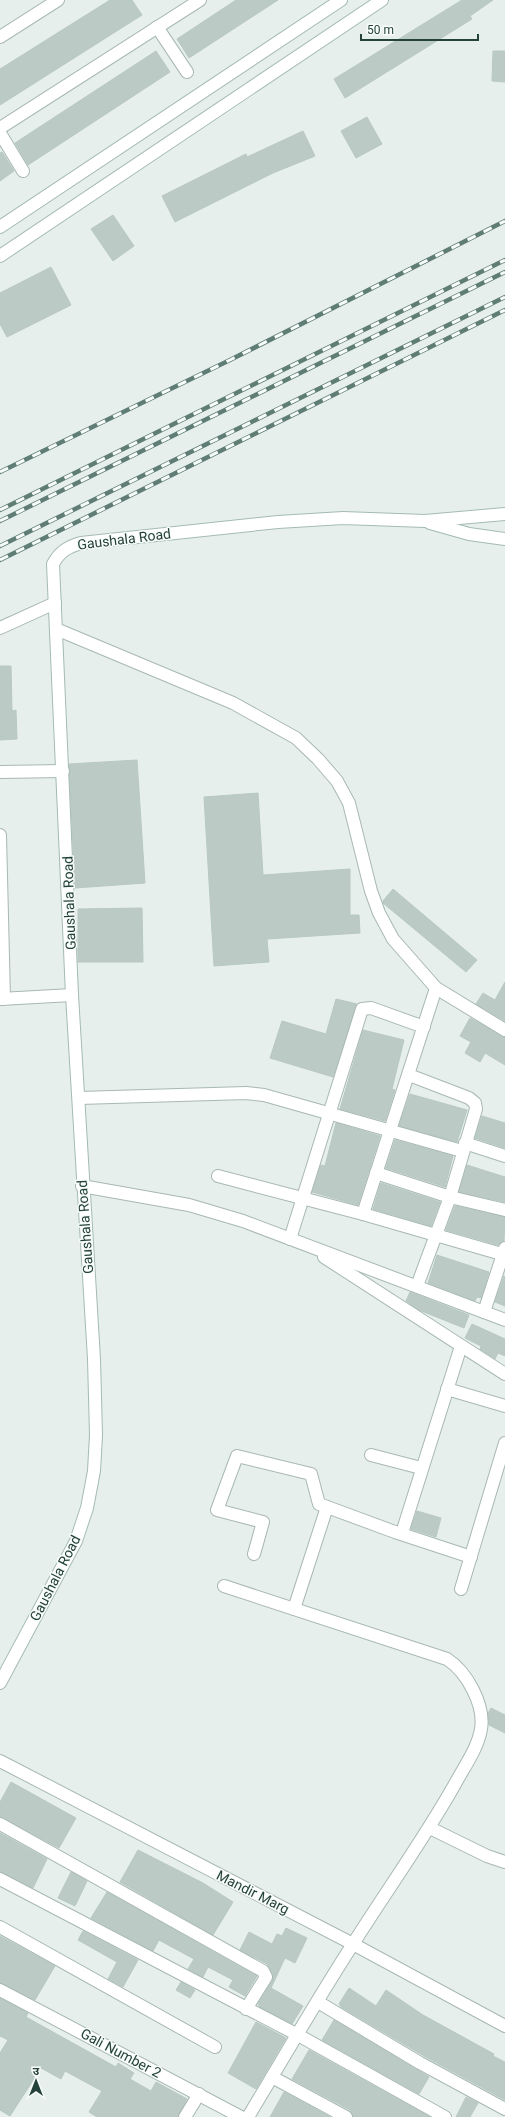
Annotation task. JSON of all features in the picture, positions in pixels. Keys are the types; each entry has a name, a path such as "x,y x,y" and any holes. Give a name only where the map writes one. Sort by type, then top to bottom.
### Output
{"street":[{"path":"0,37 58,0"},
{"path":"0,128 200,0"},
{"path":"0,227 341,0"},
{"path":"0,256 382,0"},
{"path":"157,27 186,72"},
{"path":"0,133 22,171"},
{"name":"Gaushala Road","path":"0,1683 76,1541 87,1508 94,1471 96,1435 94,1359 82,1186 80,1098 72,995 53,564 58,554 68,547 81,543 249,524 343,518 425,521 505,514"},
{"path":"425,521 469,534 505,539"},
{"path":"0,628 55,603"},
{"path":"56,629 233,703 296,738 318,759 337,781 349,803 371,891 393,938 436,988 505,1030"},
{"path":"0,772 63,771"},
{"path":"0,834 2,999 72,995"},
{"path":"363,1214 436,988"},
{"path":"290,1238 362,1009 371,1008 424,1026"},
{"path":"409,1075 469,1098 475,1103 476,1109 450,1197 417,1286"},
{"path":"80,1098 246,1093 280,1098 390,1129 505,1156"},
{"path":"376,1173 450,1197 505,1210"},
{"path":"218,1176 363,1214 436,1236 504,1252 484,1312"},
{"path":"82,1186 189,1205 243,1221 505,1320"},
{"path":"306,1245 505,1374"},
{"path":"402,1533 421,1468 461,1346"},
{"path":"447,1389 505,1406"},
{"path":"462,1589 505,1443"},
{"path":"371,1455 421,1468"},
{"path":"254,1554 263,1522 217,1510 237,1456 311,1474 319,1504 471,1557"},
{"path":"294,1608 327,1507"},
{"path":"224,1586 448,1659 456,1664 470,1685 480,1711 482,1727 480,1735 430,1828 353,1944 248,2117"},
{"name":"Mandir Marg","path":"0,1761 353,1944 505,2026"},
{"path":"0,1824 263,1971 266,1977 246,2009"},
{"path":"430,1828 487,1856 505,1862"},
{"path":"0,1878 246,2009 298,2035 445,2117"},
{"path":"0,1927 215,2047"},
{"name":"Gali Number 2","path":"0,1990 241,2117"},
{"path":"318,2002 420,2063 505,2109"},
{"path":"272,2076 346,2117"},
{"path":"185,2117 199,2094"}],"building":[{"path":"110,0 132,0 142,15 0,105 0,69"},
{"path":"236,0 278,0 189,58 177,39"},
{"path":"462,0 493,0 470,16 472,19 345,98 334,79"},
{"path":"156,51 170,72 28,165 15,143"},
{"path":"493,51 505,51 505,82 492,81"},
{"path":"367,117 382,144 356,158 341,131"},
{"path":"303,131 315,156 273,173 175,222 162,196 246,154 247,157"},
{"path":"2,152 14,171 0,181 0,153"},
{"path":"113,215 134,246 113,261 91,229"},
{"path":"51,267 71,305 7,337 0,324 0,293"},
{"path":"0,666 11,666 12,711 16,710 17,739 0,740"},
{"path":"137,760 145,883 75,888 69,764"},
{"path":"258,793 263,875 350,869 350,915 359,915 360,933 267,939 269,962 214,966 204,797"},
{"path":"393,889 477,960 466,972 383,903"},
{"path":"142,908 143,962 78,962 78,909"},
{"path":"505,982 505,1021 476,1004 483,993 495,1000"},
{"path":"336,999 357,1004 333,1077 270,1058 282,1021 326,1034"},
{"path":"470,1018 505,1037 505,1065 485,1053 480,1062 465,1053 471,1042 460,1036"},
{"path":"363,1030 404,1040 392,1089 395,1090 385,1121 340,1109"},
{"path":"410,1094 467,1110 457,1142 399,1126"},
{"path":"482,1116 505,1123 505,1148 475,1138"},
{"path":"336,1123 380,1136 358,1205 312,1192 321,1165 325,1166"},
{"path":"395,1140 453,1156 445,1187 386,1168"},
{"path":"467,1165 505,1177 505,1202 459,1192"},
{"path":"381,1183 440,1202 431,1226 373,1209"},
{"path":"455,1206 505,1217 504,1241 498,1245 446,1230"},
{"path":"437,1255 489,1272 481,1298 477,1297 475,1301 428,1283"},
{"path":"504,1276 505,1277 505,1306 495,1302"},
{"path":"410,1292 469,1315 464,1328 419,1310 406,1301"},
{"path":"472,1324 505,1339 505,1356 498,1353 495,1359 480,1349 481,1346 465,1338"},
{"path":"417,1511 441,1518 436,1537 411,1529"},
{"path":"491,1708 505,1715 505,1733 489,1725 488,1713"},
{"path":"11,1782 76,1818 59,1848 0,1817 0,1802"},
{"path":"0,1833 47,1859 33,1888 0,1872"},
{"path":"138,1850 203,1883 233,1902 213,1935 120,1882"},
{"path":"71,1872 87,1881 75,1906 58,1898"},
{"path":"107,1892 257,1976 245,1996 229,1987 233,1980 208,1967 203,1977 188,1969 194,1959 159,1940 153,1951 91,1918"},
{"path":"286,1928 307,1938 295,1963 285,1958 271,1988 303,2006 292,2024 260,2007 258,2004 272,1981 273,1974 267,1964 240,1950 249,1932 272,1944 277,1934 282,1936"},
{"path":"83,1931 138,1960 123,1987 108,1979 117,1962 78,1940"},
{"path":"0,1936 55,1966 35,2000 0,1983"},
{"path":"181,1982 195,1990 190,1998 176,1990"},
{"path":"349,1988 376,2006 386,1990 423,2015 494,2054 493,2056 505,2062 505,2100 424,2056 341,2007 339,2004"},
{"path":"0,1998 28,2013 26,2017 116,2067 118,2063 134,2073 130,2079 151,2091 156,2082 187,2099 178,2117 97,2117 89,2112 102,2091 65,2071 61,2079 41,2068 10,2116 0,2110 0,2053 8,2040 0,2036"},
{"path":"334,2020 429,2077 419,2094 322,2040"},
{"path":"256,2022 286,2038 256,2089 228,2073"},
{"path":"309,2050 430,2117 353,2117 350,2110 292,2079"},
{"path":"284,2092 330,2117 270,2117"},
{"path":"466,2097 478,2103 470,2117 456,2117"}],"railway":[{"path":"0,472 230,360 505,221"},
{"path":"0,510 505,260"},
{"path":"0,521 505,272"},
{"path":"0,546 505,297"},
{"path":"0,560 505,310"}]}
